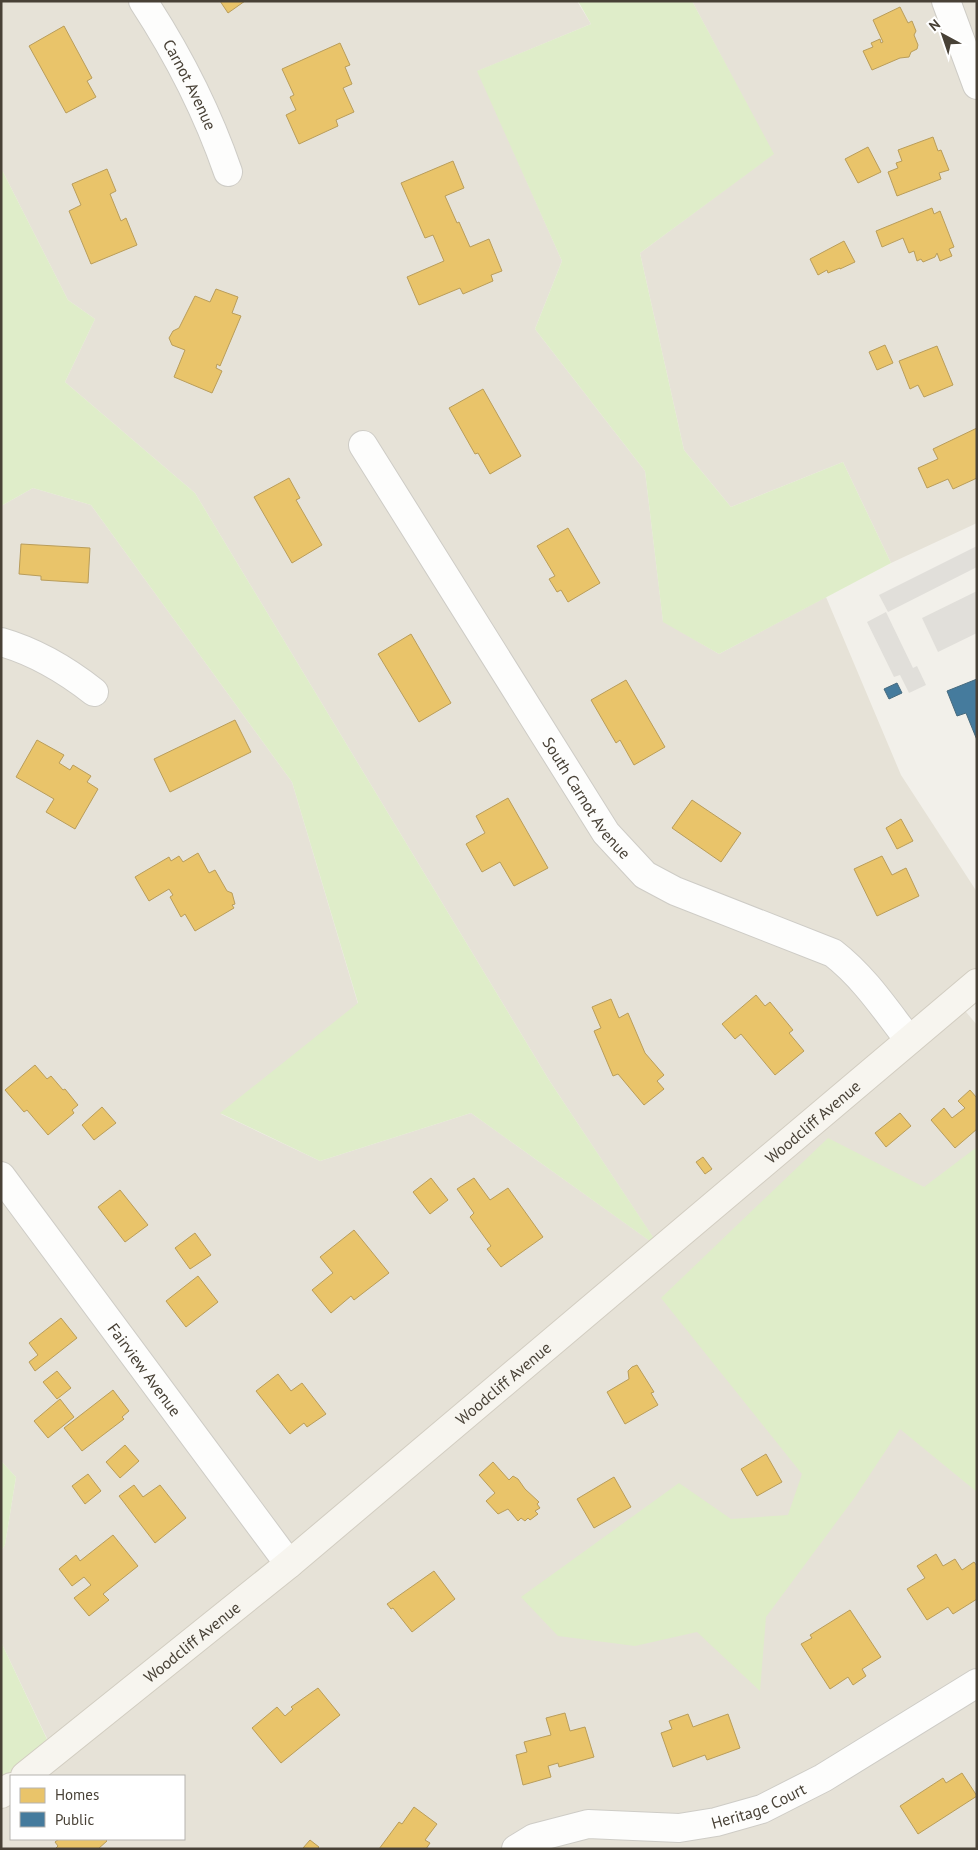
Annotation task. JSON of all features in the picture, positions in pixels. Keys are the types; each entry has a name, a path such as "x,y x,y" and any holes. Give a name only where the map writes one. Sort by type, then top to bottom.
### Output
{"main road":[{"name":"Woodcliff Avenue","path":"26,1775 289,1564 977,983"}],"street":[{"name":"Carnot Avenue","path":"143,1 170,42 195,88 228,172"},
{"path":"946,1 977,85"},
{"name":"South Carnot Avenue","path":"363,445 606,833 645,875 675,891 833,953 852,968 869,986 909,1040"},
{"path":"1,642 23,648 50,662 75,677 94,692"},
{"name":"Fairview Avenue","path":"1,1176 289,1564"},
{"name":"Heritage Court","path":"516,1849 534,1838 588,1824 679,1828 716,1822 762,1809 823,1778 977,1683"}],"shaded area":[{"path":"1,1 577,1 591,24 478,71 562,261 535,329 645,471 663,621 719,654 826,597 901,775 977,892 977,983 956,1000 977,1025 977,1849 1,1849 1,1774 10,1786 10,1840 185,1840 185,1775 26,1775 54,1753 1,1642 1,1551 5,1545 16,1477 1,1461 1,506 33,488 91,505 292,782 358,1004 221,1114 320,1161 471,1113 660,1248 549,1080 195,493 65,382 95,319 68,300 1,168"},
{"path":"692,1 977,1 977,523 891,563 843,462 731,507 684,450 640,253 773,154"},
{"path":"977,546 977,567 888,612 879,595"},
{"path":"977,591 977,633 938,652 922,618"},
{"path":"886,612 913,668 917,666 926,685 909,693 900,675 894,677 867,622"}],"green space":[{"path":"578,1 692,1 774,154 640,253 684,450 731,507 843,462 891,563 719,654 663,622 645,471 535,329 562,261 477,71 591,24"},
{"path":"1,168 68,300 95,319 65,382 195,493 549,1080 661,1249 471,1113 320,1161 220,1113 358,1003 292,782 91,505 33,488 1,506"},
{"path":"828,1138 924,1187 977,1147 977,1492 900,1429 855,1497 766,1617 760,1691 697,1632 635,1646 558,1636 521,1597 679,1483 731,1519 788,1515 802,1474 661,1298"},
{"path":"1,1461 16,1477 5,1545 1,1551"},
{"path":"1,1642 54,1754 27,1775 10,1775 10,1786 1,1774"}],"building: Homes":[{"path":"220,1 245,1 228,13"},
{"path":"900,7 908,23 912,21 916,31 914,35 918,45 917,49 911,52 909,57 900,58 872,70 863,51 873,47 871,43 880,39 881,43 883,42 873,20"},
{"path":"64,26 92,78 87,81 96,97 66,113 29,46"},
{"path":"340,43 350,65 345,67 352,84 343,88 354,112 336,120 338,126 299,144 286,115 296,110 290,97 294,95 282,69"},
{"path":"933,137 938,151 941,150 949,170 939,173 941,179 897,196 888,172 898,168 896,163 902,161 898,150"},
{"path":"868,147 881,172 858,183 845,159"},
{"path":"453,161 464,188 445,196 457,223 459,222 470,247 489,239 502,271 491,275 493,281 463,294 460,288 419,305 407,277 444,261 433,235 425,238 401,183"},
{"path":"107,169 116,191 110,194 121,221 126,218 137,245 91,264 69,211 81,205 72,184"},
{"path":"932,208 934,214 940,211 954,247 949,249 952,256 940,261 937,253 935,257 923,262 921,259 917,261 914,251 909,253 903,238 882,247 876,231"},
{"path":"844,241 855,262 828,273 827,270 818,275 810,259"},
{"path":"216,289 238,297 232,313 241,316 220,366 217,364 216,368 222,371 212,393 174,377 185,350 172,345 169,338 173,331 179,328 195,296 210,302"},
{"path":"885,345 893,363 877,370 869,352"},
{"path":"937,346 953,385 924,397 918,385 910,389 899,361"},
{"path":"483,389 521,456 490,474 478,453 475,454 449,408"},
{"path":"977,428 977,478 953,489 948,479 927,488 918,468 938,459 933,449"},
{"path":"289,478 300,498 296,500 322,545 292,563 254,497"},
{"path":"568,528 600,583 568,602 561,590 557,592 549,579 555,576 537,546"},
{"path":"21,544 90,548 88,583 41,580 41,576 19,574"},
{"path":"411,634 451,703 419,722 378,654"},
{"path":"626,680 665,747 634,765 620,740 616,743 591,700"},
{"path":"235,720 251,752 170,792 154,759"},
{"path":"37,740 64,755 59,763 70,770 73,765 91,776 87,782 98,789 75,829 46,812 54,799 16,777"},
{"path":"508,798 548,868 514,886 500,862 482,872 466,844 485,833 476,816"},
{"path":"692,800 741,833 721,862 672,828"},
{"path":"901,819 913,841 897,849 886,828"},
{"path":"198,853 209,873 215,870 227,891 232,893 235,904 232,905 234,908 195,931 185,914 181,917 170,897 173,895 169,889 149,901 135,877 169,857 171,861 179,856 183,862"},
{"path":"882,856 892,875 906,868 919,896 877,916 854,869"},
{"path":"756,995 765,1006 770,1002 793,1030 789,1033 804,1051 775,1075 741,1034 735,1039 722,1024"},
{"path":"611,999 619,1018 628,1013 645,1053 664,1075 657,1081 664,1089 644,1105 618,1074 613,1076 594,1031 601,1028 592,1007"},
{"path":"35,1065 47,1079 51,1076 63,1090 65,1089 78,1105 72,1110 74,1113 48,1135 27,1110 24,1112 5,1090"},
{"path":"970,1090 977,1098 977,1129 955,1148 931,1120 944,1108 952,1118 965,1108 958,1101"},
{"path":"102,1107 116,1123 94,1140 82,1125"},
{"path":"900,1113 911,1126 886,1147 875,1133"},
{"path":"703,1157 712,1169 705,1174 696,1162"},
{"path":"431,1178 448,1200 430,1214 413,1192"},
{"path":"474,1178 490,1200 508,1188 543,1237 501,1267 487,1249 491,1246 470,1217 474,1213 457,1189"},
{"path":"120,1190 148,1225 125,1242 98,1207"},
{"path":"354,1230 389,1273 354,1300 351,1296 331,1313 312,1290 333,1273 320,1257"},
{"path":"195,1233 211,1255 190,1269 175,1248"},
{"path":"198,1276 218,1302 186,1327 166,1301"},
{"path":"61,1318 77,1338 35,1371 29,1362 38,1355 29,1343"},
{"path":"637,1365 654,1392 651,1393 658,1405 625,1424 607,1392 629,1379 628,1371"},
{"path":"57,1371 71,1388 57,1399 43,1382"},
{"path":"278,1374 291,1391 302,1383 326,1414 307,1427 304,1423 290,1434 256,1391"},
{"path":"113,1390 129,1411 122,1417 124,1419 82,1451 64,1428"},
{"path":"60,1399 74,1417 48,1438 34,1421"},
{"path":"125,1445 139,1461 120,1478 106,1462"},
{"path":"766,1454 782,1482 757,1496 741,1469"},
{"path":"493,1462 509,1480 513,1476 518,1479 525,1489 539,1502 537,1504 540,1508 535,1511 538,1514 530,1520 528,1518 525,1521 521,1518 518,1521 508,1509 498,1514 486,1501 495,1493 479,1475"},
{"path":"88,1474 101,1491 85,1504 72,1486"},
{"path":"614,1477 631,1507 594,1528 577,1499"},
{"path":"134,1485 143,1497 160,1485 186,1518 155,1543 119,1496"},
{"path":"113,1535 138,1566 103,1594 109,1600 89,1616 74,1598 91,1585 84,1577 72,1586 59,1569 76,1555 80,1561"},
{"path":"936,1554 943,1566 955,1559 962,1570 974,1562 977,1566 977,1599 953,1614 948,1607 927,1620 907,1589 925,1578 917,1566"},
{"path":"434,1571 455,1599 412,1632 393,1608 391,1609 387,1604"},
{"path":"850,1610 881,1657 862,1669 866,1676 853,1685 848,1677 830,1689 801,1644 812,1638 810,1635"},
{"path":"318,1688 340,1715 281,1763 252,1728 277,1707 285,1716 293,1709 291,1707"},
{"path":"565,1713 570,1731 585,1727 594,1757 559,1767 558,1763 548,1766 551,1777 523,1785 516,1755 527,1752 524,1742 551,1735 546,1718"},
{"path":"688,1714 693,1727 728,1714 740,1748 707,1760 705,1755 673,1767 661,1733 672,1729 669,1721"},
{"path":"962,1773 977,1796 918,1834 900,1806 943,1778 946,1783"},
{"path":"414,1807 437,1824 425,1840 430,1843 426,1849 379,1849 399,1822 402,1824"},
{"path":"58,1840 107,1841 98,1849 55,1849 58,1846 55,1842"},
{"path":"310,1840 319,1847 317,1849 303,1848"}],"building: Public":[{"path":"977,679 977,740 966,713 957,716 947,691"},
{"path":"897,683 902,693 889,699 884,689"}]}
